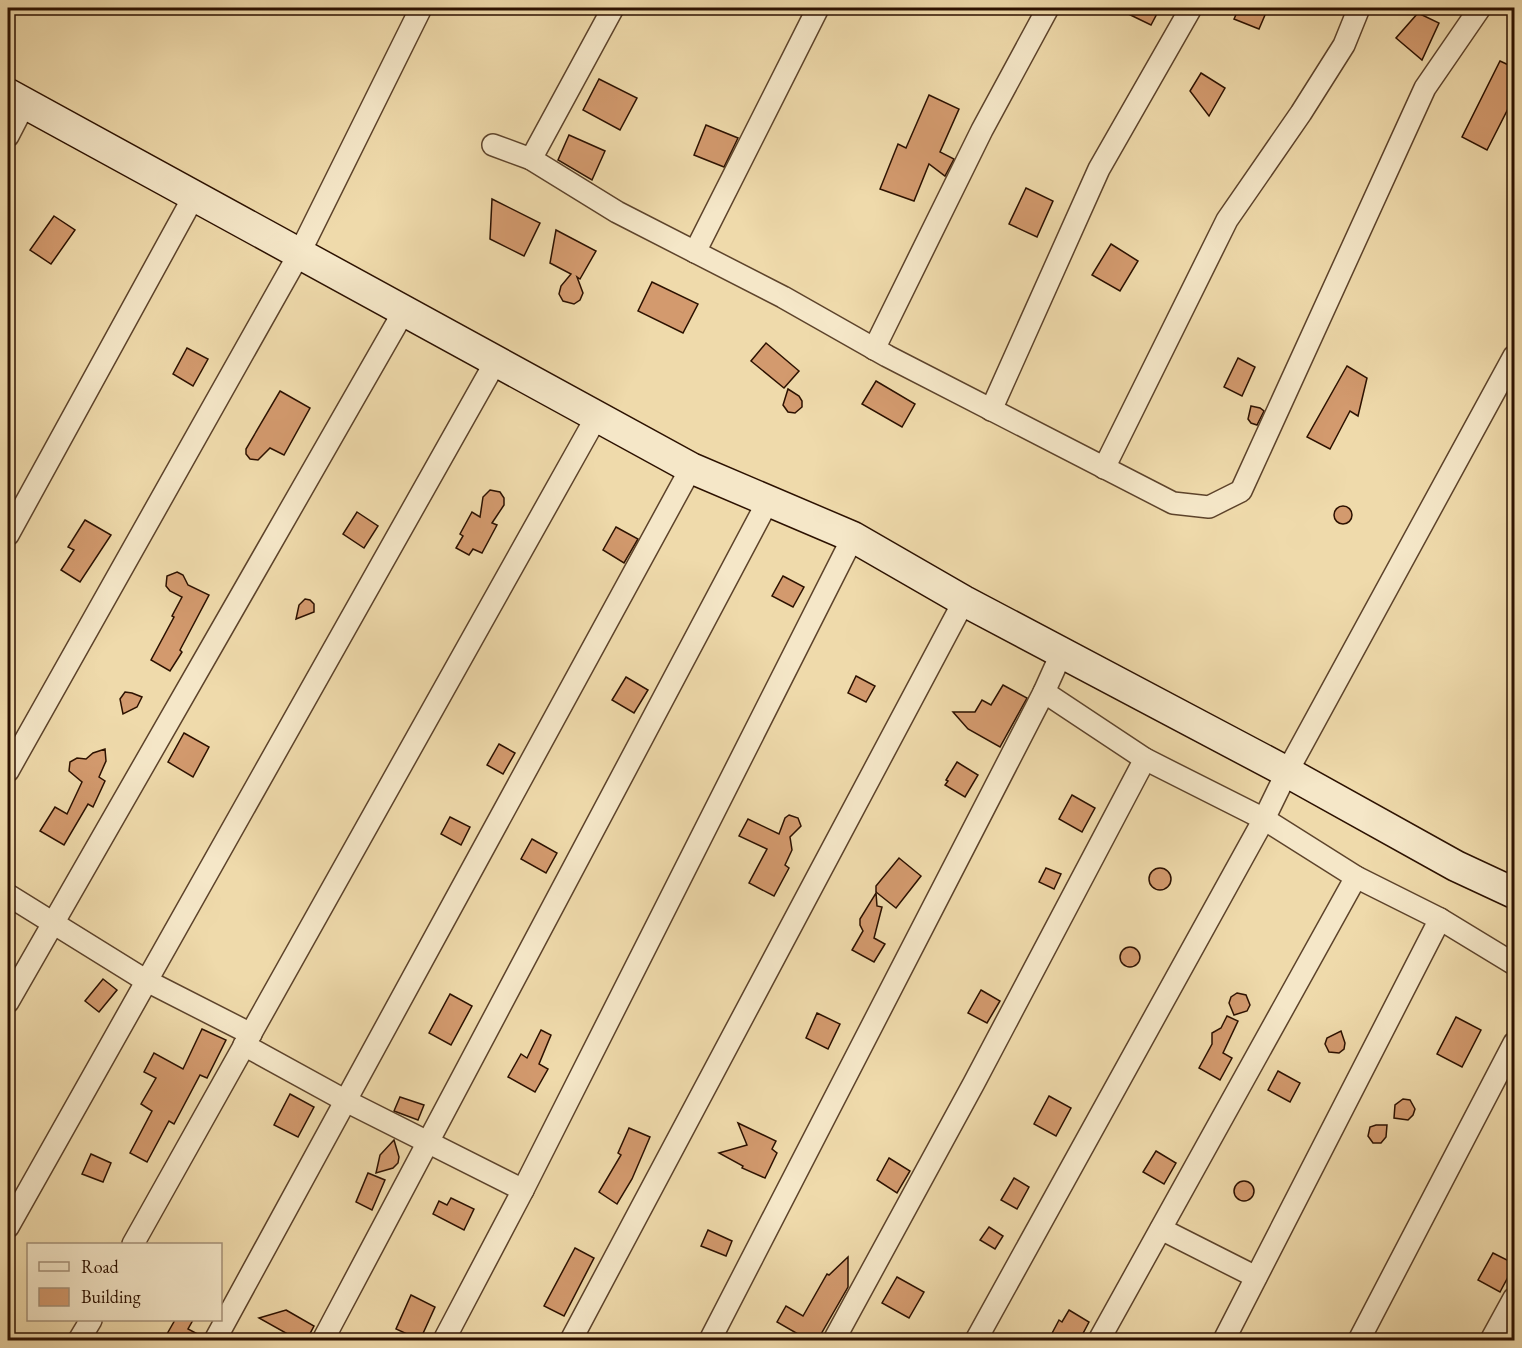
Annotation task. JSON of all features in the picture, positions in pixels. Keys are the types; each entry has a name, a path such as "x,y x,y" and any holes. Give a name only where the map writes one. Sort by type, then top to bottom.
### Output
{"street":[{"path":"8,771 299,254 421,8"},
{"path":"531,159 613,8"},
{"path":"695,252 818,8"},
{"path":"874,349 982,130 1048,8"},
{"path":"991,410 1099,169 1191,8"},
{"path":"1104,468 1227,220 1301,113 1344,45 1359,8"},
{"path":"493,145 531,159 616,212 783,297 874,349 1173,503 1209,507 1241,491 1425,88 1480,8"},
{"path":"8,136 16,98 691,468 853,537 964,601 1287,772 1456,866 1515,892"},
{"path":"8,535 194,196"},
{"path":"8,1002 404,311"},
{"path":"976,1341 1264,819 1287,772 1515,356"},
{"path":"8,1227 145,980 496,361"},
{"path":"134,1243 597,416"},
{"path":"214,1341 691,468"},
{"path":"323,1341 768,501"},
{"path":"444,1341 523,1190 853,537"},
{"path":"572,1341 964,601"},
{"path":"710,1341 1044,692 1062,652"},
{"path":"1044,692 1145,759 1264,819 1356,877 1440,919 1515,964"},
{"path":"834,1341 974,1083 1145,759"},
{"path":"1099,1341 1356,877"},
{"path":"8,896 346,1101 523,1190"},
{"path":"1224,1341 1440,919"},
{"path":"1359,1341 1515,1043"},
{"path":"1161,1229 1256,1277"},
{"path":"1491,1341 1515,1298"},
{"path":"79,1341 90,1321"}],"building":[{"path":"1116,8 1160,8 1151,25"},
{"path":"1239,8 1268,8 1259,29 1234,19"},
{"path":"1418,13 1439,23 1422,60 1396,38"},
{"path":"1500,61 1515,68 1515,95 1487,150 1462,137"},
{"path":"1201,73 1225,88 1209,116 1190,91"},
{"path":"599,79 637,98 620,130 583,110"},
{"path":"929,95 959,109 940,152 954,159 945,176 929,164 914,201 880,189 898,144 906,148"},
{"path":"706,125 738,138 724,167 694,155"},
{"path":"569,135 605,151 592,180 558,160"},
{"path":"1026,188 1053,201 1037,237 1009,224"},
{"path":"492,199 540,223 524,256 490,239"},
{"path":"54,216 75,230 51,264 30,250"},
{"path":"556,230 596,251 580,279 577,277 583,293 580,300 574,304 563,301 559,294 561,286 571,274 550,263"},
{"path":"1111,244 1138,261 1120,291 1092,275"},
{"path":"652,282 698,304 683,333 638,311"},
{"path":"766,343 799,371 784,388 751,361"},
{"path":"187,348 208,359 193,386 173,374"},
{"path":"1238,358 1255,367 1242,396 1224,387"},
{"path":"1347,366 1367,378 1358,416 1350,411 1330,449 1307,437"},
{"path":"876,381 915,404 902,427 862,404"},
{"path":"788,389 799,396 802,401 802,407 795,413 788,412 783,405"},
{"path":"280,391 310,408 284,455 270,448 258,460 250,459 246,454 246,449"},
{"path":"1251,406 1264,411 1257,425 1248,419"},
{"path":"490,490 500,492 504,498 504,505 492,523 497,525 482,553 473,549 469,555 456,548 463,536 460,534 472,512 480,517 483,497"},
{"path":"1343,506 1349,509 1352,515 1349,521 1343,524 1337,521 1334,515 1337,509"},
{"path":"357,512 378,526 364,548 343,534"},
{"path":"85,520 111,535 80,582 61,570 74,550 68,547"},
{"path":"616,527 638,539 624,563 603,550"},
{"path":"177,572 183,575 188,585 209,595 180,650 182,652 170,671 151,660 182,597 170,591 166,586 167,576"},
{"path":"783,576 804,587 793,607 772,596"},
{"path":"305,599 314,604 314,612 296,619 299,605"},
{"path":"856,676 875,686 866,702 848,693"},
{"path":"626,677 648,690 634,713 612,700"},
{"path":"1003,685 1027,698 1000,747 968,729 953,712 975,712 982,700 991,705"},
{"path":"125,692 142,697 137,707 123,714 120,699"},
{"path":"184,733 209,747 193,777 168,762"},
{"path":"499,744 515,753 503,774 487,765"},
{"path":"105,749 106,761 99,777 105,781 93,807 88,804 64,845 40,831 55,807 67,814 82,782 69,771 70,762 77,758 86,759 93,753"},
{"path":"957,762 978,775 965,797 945,785"},
{"path":"1072,795 1095,808 1082,832 1059,819"},
{"path":"789,815 798,818 801,826 790,837 792,850 785,865 789,868 774,896 749,883 767,849 739,836 748,819 779,834 785,818"},
{"path":"450,817 470,827 461,845 441,834"},
{"path":"532,839 557,853 546,873 521,859"},
{"path":"899,858 921,876 896,908 876,892 876,886"},
{"path":"1046,868 1061,874 1054,889 1039,882"},
{"path":"1160,868 1168,871 1171,879 1168,887 1160,890 1152,887 1149,879 1152,871"},
{"path":"876,893 877,906 882,907 874,938 885,944 874,962 852,950 863,931 860,919"},
{"path":"1130,947 1137,950 1140,957 1137,964 1130,967 1123,964 1120,957 1123,950"},
{"path":"103,979 117,990 99,1012 85,1001"},
{"path":"981,990 1000,1001 987,1023 968,1013"},
{"path":"1237,993 1246,995 1250,1005 1247,1011 1234,1015 1229,1003 1231,997"},
{"path":"450,994 472,1006 451,1045 429,1033"},
{"path":"817,1013 840,1024 828,1049 806,1038"},
{"path":"1227,1016 1238,1021 1223,1053 1232,1058 1220,1080 1199,1068 1212,1044 1212,1033 1221,1028"},
{"path":"1456,1017 1481,1030 1462,1067 1437,1054"},
{"path":"202,1029 226,1040 207,1078 200,1075 174,1124 169,1121 147,1162 130,1153 152,1111 141,1104 156,1078 144,1072 154,1053 183,1069"},
{"path":"541,1030 551,1035 539,1064 548,1069 535,1092 508,1077 521,1054 527,1058"},
{"path":"1341,1031 1345,1043 1344,1049 1339,1053 1329,1052 1325,1044 1327,1038"},
{"path":"1278,1071 1300,1083 1290,1102 1268,1090"},
{"path":"290,1094 314,1107 298,1137 274,1125"},
{"path":"1049,1096 1071,1108 1056,1136 1034,1124"},
{"path":"400,1097 424,1105 418,1120 394,1111"},
{"path":"1403,1099 1410,1100 1415,1109 1408,1120 1394,1118 1395,1105"},
{"path":"738,1123 776,1141 772,1149 777,1153 765,1178 742,1168 743,1166 719,1153 747,1145"},
{"path":"1387,1125 1386,1137 1381,1143 1373,1143 1368,1136 1370,1127"},
{"path":"629,1128 650,1137 632,1179 617,1204 599,1192 621,1155 618,1153"},
{"path":"394,1140 399,1157 398,1163 393,1168 376,1173 380,1155"},
{"path":"1156,1151 1176,1163 1164,1184 1143,1172"},
{"path":"91,1154 111,1163 103,1182 82,1174"},
{"path":"889,1158 910,1171 897,1193 877,1180"},
{"path":"368,1173 385,1180 372,1210 356,1202"},
{"path":"1014,1178 1029,1187 1017,1209 1001,1200"},
{"path":"1240,1181 1248,1181 1254,1187 1254,1195 1248,1201 1240,1201 1234,1195 1234,1187"},
{"path":"451,1198 474,1209 464,1230 433,1214 439,1201 447,1205"},
{"path":"989,1227 1003,1236 995,1249 980,1240"},
{"path":"708,1230 732,1241 726,1256 701,1246"},
{"path":"575,1248 594,1258 564,1316 544,1306"},
{"path":"1493,1253 1515,1264 1500,1292 1478,1280"},
{"path":"848,1257 848,1287 817,1341 810,1341 777,1322 786,1306 803,1316 827,1274 829,1275"},
{"path":"897,1277 924,1292 909,1318 882,1303"},
{"path":"411,1295 435,1307 420,1340 396,1329"},
{"path":"286,1310 314,1326 306,1341 295,1341 285,1335 286,1333 259,1318"},
{"path":"1069,1310 1089,1322 1079,1341 1048,1341 1059,1320 1062,1322"},
{"path":"174,1321 192,1321 188,1329 203,1337 202,1341 163,1341"}]}
